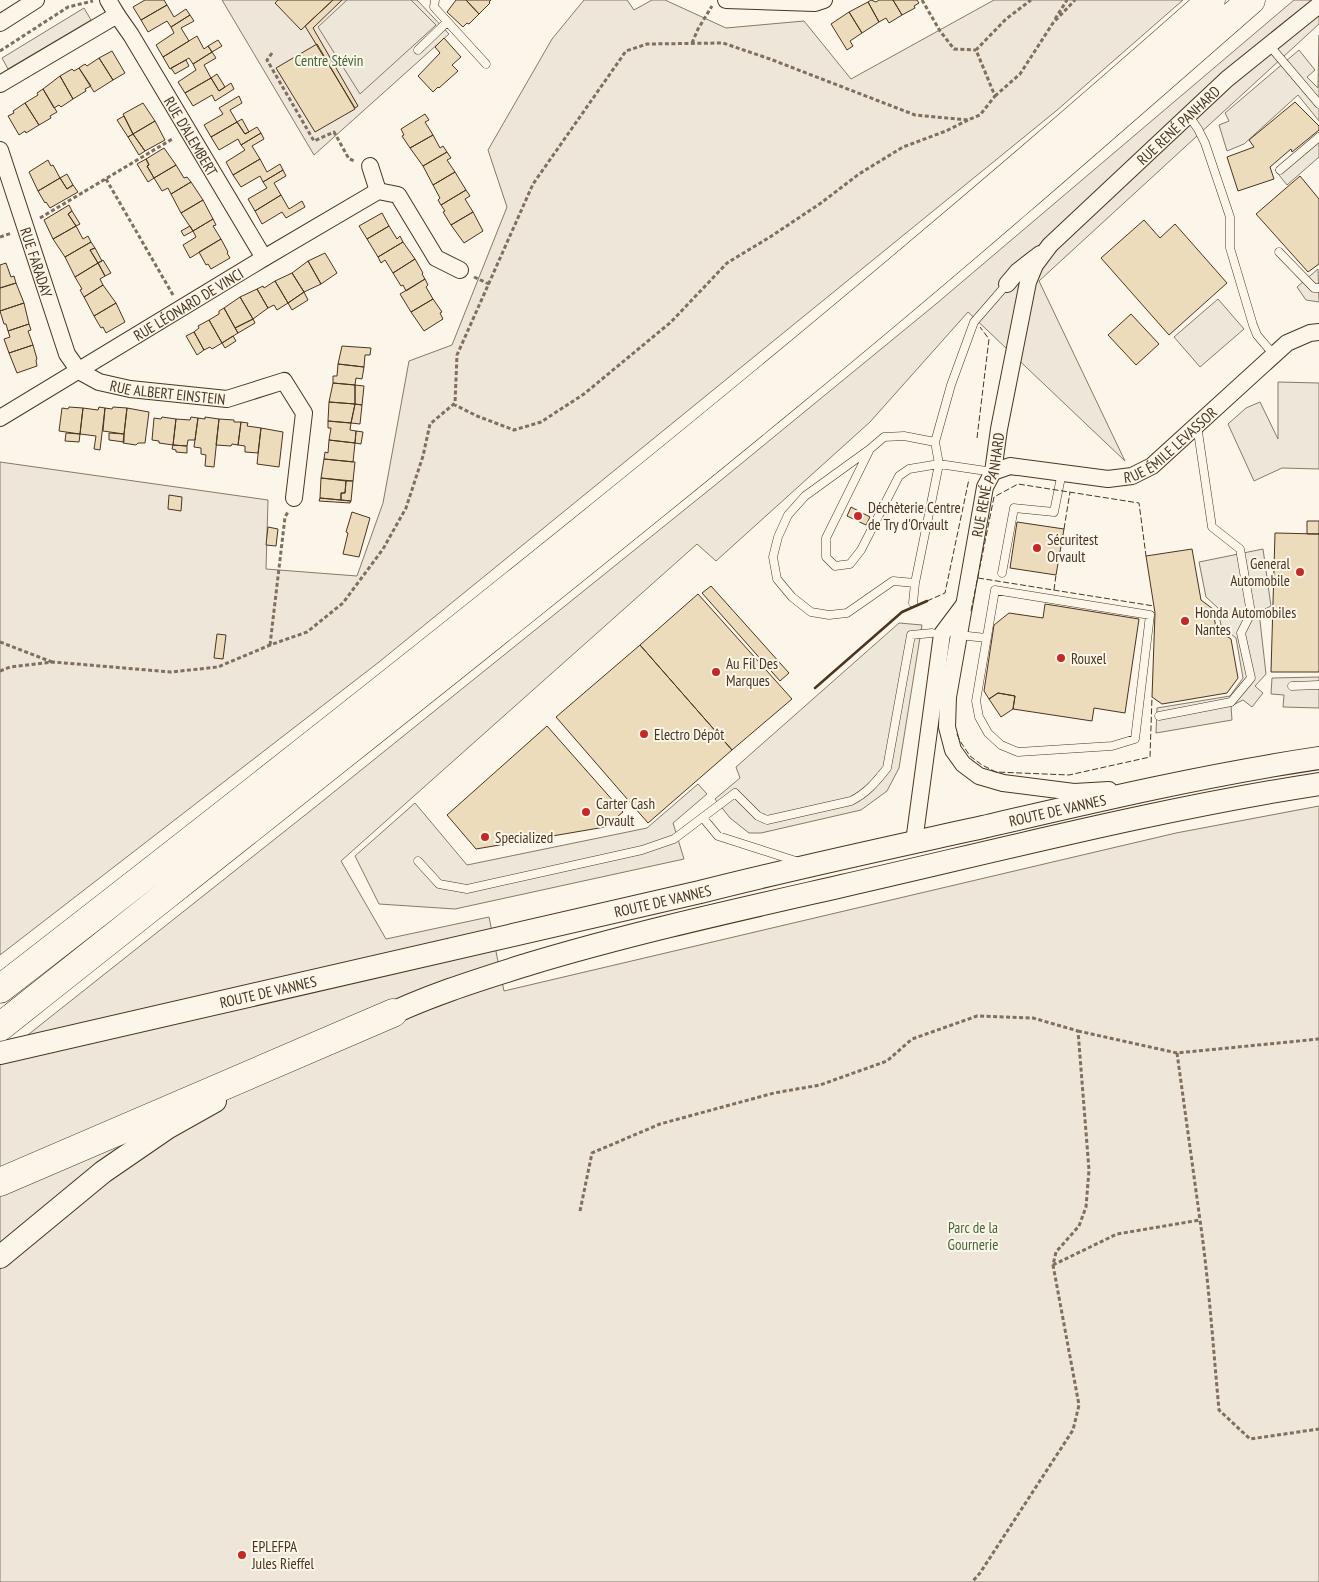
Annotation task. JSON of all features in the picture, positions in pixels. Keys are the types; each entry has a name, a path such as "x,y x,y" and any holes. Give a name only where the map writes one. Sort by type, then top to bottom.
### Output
{"highway":[{"path":"0,989 410,668 722,417 928,245 1211,0"},
{"path":"6,1036 792,393 956,255 1251,0"},
{"path":"0,1182 393,1012"}],"main road":[{"name":"ROUTE DE VANNES","path":"6,1036 700,892 808,865 1199,778 1319,758"},
{"name":"ROUTE DE VANNES","path":"0,1257 103,1172 167,1128 215,1101 393,1012 472,982 589,946 802,895 1096,828 1268,792 1319,784"}],"street":[{"path":"0,23 36,0"},
{"name":"RUE D'ALEMBERT","path":"108,0 131,35 264,258"},
{"path":"726,0 815,3 824,0"},
{"name":"RUE RENÉ PANHARD","path":"1154,788 1074,792 1003,783 979,776 963,764 953,750 947,726 948,698 985,488 993,472 999,429 1028,282 1035,265 1044,252 1227,79 1319,5"},
{"path":"0,84 117,15"},
{"name":"RUE FARADAY","path":"0,150 67,354 78,371"},
{"path":"370,166 378,191 398,194 436,258 460,270"},
{"name":"RUE LÉONARD DE VINCI","path":"0,418 378,191"},
{"name":"RUE RENÉ PANHARD","path":"1007,284 1033,258 1044,252"},
{"name":"RUE ÉMILE LEVASSOR","path":"993,472 1010,466 1108,479 1132,476 1152,466 1287,343 1310,333 1319,332"},
{"name":"RUE ALBERT EINSTEIN","path":"78,371 99,382 130,389 227,399 284,381 304,413 294,498"},
{"name":"RUE RENÉ PANHARD","path":"914,842 937,633 964,604"},
{"path":"937,633 959,635"}],"lane":[{"path":"435,0 434,7 486,64"},
{"path":"418,50 447,22"},
{"path":"1269,45 1319,104"},
{"path":"1189,116 1205,143 1230,217 1230,248 1253,325 1257,335 1274,355"},
{"path":"1280,170 1319,137"},
{"path":"1279,252 1314,288 1319,288"},
{"path":"913,603 915,583 938,464 935,442 951,385 974,322 1007,284"},
{"path":"1159,716 1231,702 1250,678 1241,633 1251,613 1240,549 1212,527 1197,425"},
{"path":"915,583 893,581 847,613 829,615 811,612 792,597 777,580 774,557 778,537 788,515 804,496 870,450 884,437 904,436 935,442"},
{"path":"870,450 826,538 826,557 835,566 850,564 861,550 899,476 909,469 938,464 993,472"},
{"path":"1002,573 1014,508 1054,512 1062,472"},
{"path":"995,590 1150,615 1135,739 1112,746 1018,752 1002,745 988,732 980,717 976,701 986,638 995,590"},
{"path":"418,861 439,884 467,888 642,850 674,839 735,793 758,816 767,820 851,801 861,796 873,786 887,768 911,635 937,633"},
{"path":"959,635 986,638"},
{"path":"1292,686 1319,685"},
{"path":"703,818 718,836 808,865"}],"path":[{"path":"0,51 68,7 95,0"},
{"path":"692,43 715,0"},
{"path":"922,0 954,49 976,50 1006,18 1031,0"},
{"path":"453,404 477,416 514,430 541,422 584,394 671,322 726,264 770,237 821,203 859,174 903,147 946,131 980,115 995,96 1020,74 1067,0"},
{"path":"1053,23 1076,0"},
{"path":"0,672 10,667 53,662 171,672 218,667 270,645 308,632 343,603 383,549 406,508 423,456 430,424 455,403 457,355 533,184 626,51 647,44 723,43 770,59 915,116 968,120"},
{"path":"976,50 995,96"},
{"path":"272,53 267,60 314,141 334,132 349,160 370,166"},
{"path":"25,227 187,130"},
{"path":"106,179 181,309"},
{"path":"270,645 285,517 294,498"},
{"path":"0,642 53,662"},
{"path":"580,1211 592,1153 660,1124 774,1093 820,1085 887,1061 912,1039 977,1016 1033,1018 1177,1054 1319,1039"},
{"path":"972,1582 980,1573 1073,1430 1079,1405 1053,1265 1056,1252 1079,1226 1086,1207 1089,1170 1078,1030"},
{"path":"1177,1054 1207,1270 1219,1410 1250,1439 1319,1428"},
{"path":"1053,1265 1117,1234 1200,1220"}],"green space":[{"name":"Centre Stévin","path":"222,0 417,0 449,34 314,155"},
{"path":"584,0 627,0 634,10 652,0 665,0 726,28 804,21 851,79 994,0 1183,0 1056,111 379,662 0,955 0,462 268,500 266,569 357,576 383,503 409,361 452,345 507,207 488,150 552,39"},
{"name":"Parc de la Gournerie","path":"1294,0 1319,0 1319,24 1039,281 1125,461 968,312 870,422 716,561 697,544 341,861 386,939 489,917 504,991 1176,833 1319,806 1319,1582 0,1582 0,1057 314,808 714,486 936,304"}],"shaded area":[{"path":"347,0 411,0 436,25 360,94 318,27"},
{"path":"84,8 91,20 8,69 2,58"},
{"path":"1319,35 1319,121 1298,95 1244,144 1227,151 1219,125 1229,121 1225,113 1299,50 1315,70 1307,77 1318,88"},
{"path":"1319,132 1319,157 1287,185 1275,170"},
{"path":"1318,269 1319,302 1306,300 1297,287"},
{"path":"1218,299 1244,329 1200,367 1174,337"},
{"path":"1278,382 1319,383 1319,469 1282,468 1254,481 1228,424 1246,408 1260,402 1278,439"},
{"path":"1263,549 1271,606 1259,612 1266,674 1255,686 1263,693 1252,707 1243,700 1231,706 1232,720 1156,733 1157,708 1230,696 1243,678 1236,638 1221,626 1218,608 1206,597 1199,562"},
{"path":"899,623 922,625 899,768 887,791 861,810 761,833 749,833 730,818 715,799 740,778 736,767"},
{"path":"1319,677 1319,708 1283,707 1284,695 1271,694 1272,678"},
{"path":"698,784 707,794 673,823 684,859 455,909 379,904 355,856 415,803 467,865 647,828"}],"building":[{"path":"145,0 164,0 167,5 141,20 133,7"},
{"path":"278,0 333,0 301,30 275,3"},
{"path":"333,0 342,0 313,28 358,106 355,108 305,26"},
{"path":"456,0 466,0 479,14 463,27 447,12"},
{"path":"466,0 491,0 479,14"},
{"path":"871,0 876,2 879,0 893,0 902,15 889,23 886,18 879,22 868,2"},
{"path":"893,0 917,0 919,3 914,6 915,8 902,15"},
{"path":"868,2 879,22 862,33 849,12"},
{"path":"167,5 174,17 186,9 190,15 171,27 167,21 148,32 141,20"},
{"path":"849,12 862,33 850,41 853,46 847,50 831,24"},
{"path":"190,15 194,21 181,28 189,41 163,57 156,45 174,33 171,27"},
{"path":"197,36 204,49 208,46 212,52 193,64 189,58 170,69 163,57"},
{"path":"444,38 461,57 452,65 458,71 433,92 418,76 440,53 435,47"},
{"path":"218,40 222,46 212,52 208,46"},
{"path":"317,44 355,109 315,132 276,68"},
{"path":"112,51 125,73 113,80 99,58"},
{"path":"212,52 216,58 204,65 211,78 185,93 178,82 196,70 193,64"},
{"path":"99,58 113,80 94,92 79,68 85,64 87,66"},
{"path":"186,60 189,66 175,74 171,68"},
{"path":"79,68 91,86 73,99 60,76 72,69 74,71"},
{"path":"217,74 225,87 219,91 211,78"},
{"path":"60,76 73,99 61,107 59,105 54,108 43,89"},
{"path":"211,78 219,91 231,83 234,89 215,101 212,95 193,106 185,93"},
{"path":"43,89 57,112 39,125 25,103 38,95 37,93"},
{"path":"239,96 242,103 230,110 237,122 211,137 204,125 223,114 219,108"},
{"path":"1295,102 1319,126 1319,130 1292,152 1291,149 1270,167 1274,179 1238,191 1227,157 1254,147 1249,140"},
{"path":"25,103 39,125 19,135 8,116"},
{"path":"143,103 155,121 133,134 123,114"},
{"path":"425,114 429,120 425,122 433,135 410,148 402,136 404,135 401,129"},
{"path":"124,116 133,134 128,137 117,120"},
{"path":"242,119 249,132 245,134 237,122"},
{"path":"155,121 165,140 145,151 133,134"},
{"path":"237,122 245,134 257,127 261,133 241,145 238,139 219,150 211,137"},
{"path":"261,133 264,139 252,146 260,159 233,175 226,162 245,150 241,145"},
{"path":"133,134 145,151 139,155 128,137"},
{"path":"433,135 440,148 443,146 447,152 423,166 410,148"},
{"path":"164,148 176,165 154,178 147,166 149,165 146,159"},
{"path":"447,152 451,158 447,160 455,172 433,185 423,166"},
{"path":"146,159 149,165 147,166 154,178 148,182 137,164"},
{"path":"260,159 267,172 280,164 283,170 263,182 260,176 241,187 233,175"},
{"path":"48,160 60,178 38,191 29,172"},
{"path":"176,165 184,178 187,177 191,182 171,194 168,188 162,191 154,178"},
{"path":"283,170 286,176 274,183 281,195 255,211 248,199 267,188 263,182"},
{"path":"455,172 466,190 441,205 438,200 440,198 433,185"},
{"path":"67,174 73,185 67,189 60,178"},
{"path":"1300,176 1319,199 1319,264 1308,272 1256,214"},
{"path":"60,178 67,189 73,185 78,192 50,208 38,191"},
{"path":"191,182 203,200 181,213 171,194"},
{"path":"466,190 470,196 465,199 473,212 451,225 441,205"},
{"path":"281,195 289,209 302,201 305,207 286,218 282,212 262,224 255,211"},
{"path":"203,200 213,219 193,231 181,213"},
{"path":"69,205 72,211 68,214 76,226 53,239 44,220"},
{"path":"72,211 80,224 76,226 68,214"},
{"path":"473,212 483,231 464,243 451,225"},
{"path":"382,213 389,226 367,239 359,226"},
{"path":"213,219 216,225 213,226 221,239 190,258 183,245 196,237 193,231"},
{"path":"1144,220 1160,238 1175,224 1227,283 1169,335 1101,258"},
{"path":"76,226 83,239 88,236 91,242 65,257 53,239"},
{"path":"190,226 193,231 184,236 181,231"},
{"path":"389,226 397,239 400,236 403,242 378,257 367,239"},
{"path":"221,239 230,258 211,269 208,264 206,265 199,252"},
{"path":"91,242 95,248 90,250 98,263 75,277 65,257"},
{"path":"403,242 415,259 393,273 385,260 381,263 378,257"},
{"path":"95,248 102,261 98,263 90,250"},
{"path":"325,253 337,273 321,284 308,261"},
{"path":"415,259 425,279 406,291 393,273"},
{"path":"103,260 111,273 105,276 98,263"},
{"path":"308,261 321,284 304,292 292,273"},
{"path":"6,263 11,277 14,276 16,283 0,288 0,265"},
{"path":"98,263 105,276 100,279 103,285 84,297 75,277"},
{"path":"292,273 304,292 288,303 275,281"},
{"path":"425,279 428,285 426,287 433,299 411,312 400,294"},
{"path":"275,281 288,303 277,310 274,305 268,308 257,289 263,286 264,288"},
{"path":"16,283 24,303 0,311 0,288"},
{"path":"103,285 116,303 94,316 84,297"},
{"path":"257,289 268,308 253,319 240,297"},
{"path":"304,292 308,300 292,310 288,303"},
{"path":"240,297 253,319 235,328 224,308"},
{"path":"433,299 442,312 440,313 443,319 424,331 411,312"},
{"path":"24,303 29,324 8,331 0,311"},
{"path":"116,303 125,322 106,333 94,316"},
{"path":"224,308 238,333 222,343 209,320 219,314 219,311"},
{"path":"1131,314 1159,344 1136,365 1108,335"},
{"path":"253,319 255,323 238,333 235,328"},
{"path":"209,320 222,343 212,349 210,347 204,350 194,332 199,328 198,326"},
{"path":"29,324 31,330 28,331 33,345 9,353 4,339 10,337 8,331"},
{"path":"194,332 204,350 197,355 186,336"},
{"path":"233,336 236,341 225,348 222,343"},
{"path":"33,345 37,366 17,373 9,353"},
{"path":"342,346 371,348 370,355 365,355 364,367 338,364"},
{"path":"338,364 364,367 362,379 356,378 355,385 333,383 333,376 337,376"},
{"path":"333,383 355,385 355,404 329,402"},
{"path":"355,385 364,386 362,405 355,404"},
{"path":"329,402 355,404 351,423 328,421"},
{"path":"355,404 362,405 360,424 351,423"},
{"path":"69,407 83,408 80,434 59,431 62,408 68,409"},
{"path":"99,407 105,408 100,450 94,449 96,436 80,434 83,408 98,410"},
{"path":"113,407 127,408 124,434 103,431 105,408 112,409"},
{"path":"127,408 149,412 145,443 138,443 136,445 123,443"},
{"path":"162,417 176,419 173,445 152,440 154,418 161,419"},
{"path":"191,417 198,418 195,440 188,440 187,446 173,445 176,419 190,420"},
{"path":"205,417 219,419 214,467 205,466 206,455 201,454 201,448 194,447 198,418 205,419"},
{"path":"219,419 241,422 238,445 216,445"},
{"path":"328,421 351,423 350,430 356,431 355,443 329,440 331,428 328,428"},
{"path":"241,422 248,423 247,426 261,428 258,453 245,452 245,446 238,445"},
{"path":"261,428 283,432 279,467 257,464"},
{"path":"356,431 363,432 361,444 355,443"},
{"path":"66,433 80,434 79,442 65,441"},
{"path":"109,433 124,434 124,442 109,440"},
{"path":"329,440 355,443 353,462 324,459 325,452 328,453"},
{"path":"173,445 187,446 187,453 176,452 176,450 172,449"},
{"path":"324,459 355,462 353,481 321,478"},
{"path":"321,478 346,481 345,493 341,493 341,500 320,498"},
{"path":"346,481 353,481 351,501 341,500 341,493 345,493"},
{"path":"169,495 182,497 181,511 168,509"},
{"path":"320,498 351,501 350,503 319,501"},
{"name":"Déchèterie Centre de Try d'Orvault","path":"851,507 870,517 866,525 847,516"},
{"path":"352,512 370,518 359,557 343,554 348,533 346,532"},
{"path":"1307,521 1319,521 1319,534 1307,534"},
{"name":"Sécuritest Orvault","path":"1017,522 1064,529 1056,575 1010,568"},
{"path":"268,527 278,529 276,546 266,545"},
{"path":"1275,533 1319,534 1319,672 1271,672"},
{"name":"Honda Automobiles Nantes","path":"1192,549 1201,600 1213,609 1216,629 1231,639 1238,678 1227,693 1162,704 1152,697 1155,613 1146,556"},
{"path":"711,586 789,673 780,681 702,593"},
{"name":"Au Fil Des Marques","path":"698,594 792,699 732,750 640,645"},
{"name":"Rouxel","path":"1045,604 1139,619 1125,713 1094,708 1092,721 1013,709 1015,696 998,693 989,699 984,691 994,625 1009,613 1043,618"},
{"path":"217,634 226,635 223,659 214,658"},
{"name":"Electro Dépôt","path":"640,645 732,750 648,823 556,717"},
{"path":"998,693 1015,696 1013,709 1001,717 989,699"},
{"path":"547,726 623,812 605,827 476,849 447,815"}],"fence":[{"path":"977,438 989,339 980,327"},
{"path":"927,601 945,593 969,479"},
{"path":"971,611 994,497 1018,484 1139,503 1146,556"},
{"path":"1064,529 1070,492"},
{"path":"1054,590 1056,575"},
{"path":"978,578 1154,606"},
{"path":"957,734 970,756 996,772 1069,775 1150,757 1152,697"}],"wall":[{"path":"815,688 902,612 927,601"}],"place":[{"name":"Déchèterie Centre de Try d'Orvault","path":"858,516"},
{"name":"Sécuritest Orvault","path":"1037,548"},
{"name":"General Automobile","path":"1300,572"},
{"name":"Honda Automobiles Nantes","path":"1185,621"},
{"name":"Rouxel","path":"1061,658"},
{"name":"Au Fil Des Marques","path":"716,672"},
{"name":"Electro Dépôt","path":"644,734"},
{"name":"Carter Cash Orvault","path":"586,812"},
{"name":"Specialized","path":"485,837"},
{"name":"EPLEFPA Jules Rieffel","path":"242,1555"}]}
